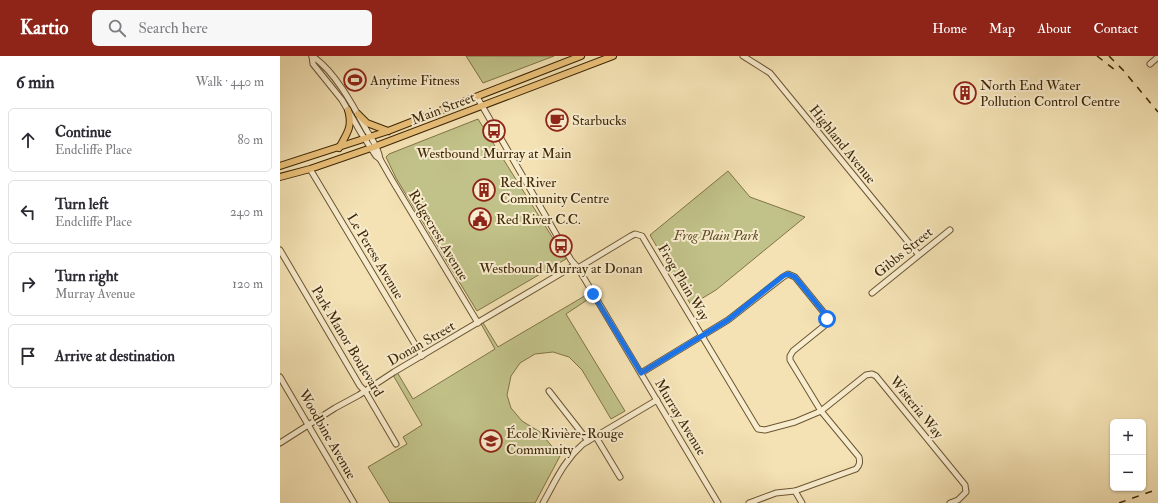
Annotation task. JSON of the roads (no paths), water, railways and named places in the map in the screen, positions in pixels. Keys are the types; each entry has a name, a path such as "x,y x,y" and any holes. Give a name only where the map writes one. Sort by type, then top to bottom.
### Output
{"main road":[{"name":"Main Street","path":"280,166 368,138 581,56"},
{"name":"Main Street","path":"280,177 310,169 373,148 613,56"},
{"path":"339,148 350,127 348,110"},
{"path":"358,114 367,123 388,130"}],"street":[{"name":"Ridgecrest Avenue","path":"312,56 313,64 342,100 368,138"},
{"name":"Ridgecrest Avenue","path":"312,56 319,60 336,81 358,114 376,156 380,159 478,323"},
{"name":"Highland Avenue","path":"743,56 770,73 918,254"},
{"path":"1150,64 1158,57"},
{"name":"Murray Avenue","path":"477,96 571,260 577,267 718,503"},
{"name":"Le Peress Avenue","path":"310,169 422,356"},
{"name":"Gibbs Street","path":"872,293 918,254 950,230"},
{"name":"Frog Plain Way","path":"577,267 635,234 642,236 758,429 765,430 795,422 821,410"},
{"name":"Park Manor Boulevard","path":"280,250 396,444"},
{"name":"Donan Street","path":"280,443 422,356 577,267"},
{"path":"641,373 728,320 783,276 788,274 792,275 825,314 827,319 824,326 793,351 790,356 790,360 821,410 859,457 859,466 856,469 795,491 776,493 749,503"},
{"name":"Wisteria Way","path":"821,410 866,375 872,374 876,376 965,485 966,492 963,496 950,503"},
{"name":"Woodbine Avenue","path":"280,377 354,503"},
{"path":"549,391 588,440"},
{"path":"551,503 544,502 567,460 573,453 588,440 596,437 657,400"},
{"path":"596,437 620,477"},
{"path":"795,491 802,503"}],"railway":[{"path":"1097,56 1119,73"},
{"path":"1109,56 1123,70 1158,112"},
{"path":"1119,503 1158,489"}],"place":[{"name":"Anytime Fitness","path":"355,80"},
{"name":"North End Water Pollution Control Centre","path":"965,93"},
{"name":"Starbucks","path":"557,120"},
{"name":"Westbound Murray at Main","path":"494,131"},
{"name":"Red River Community Centre","path":"484,190"},
{"name":"Red River C.C.","path":"480,219"},
{"name":"Westbound Murray at Donan","path":"561,246"},
{"name":"École Rivière-Rouge Community","path":"491,441"}],"park label":[{"name":"Frog Plain Park","path":"716,235"}]}
